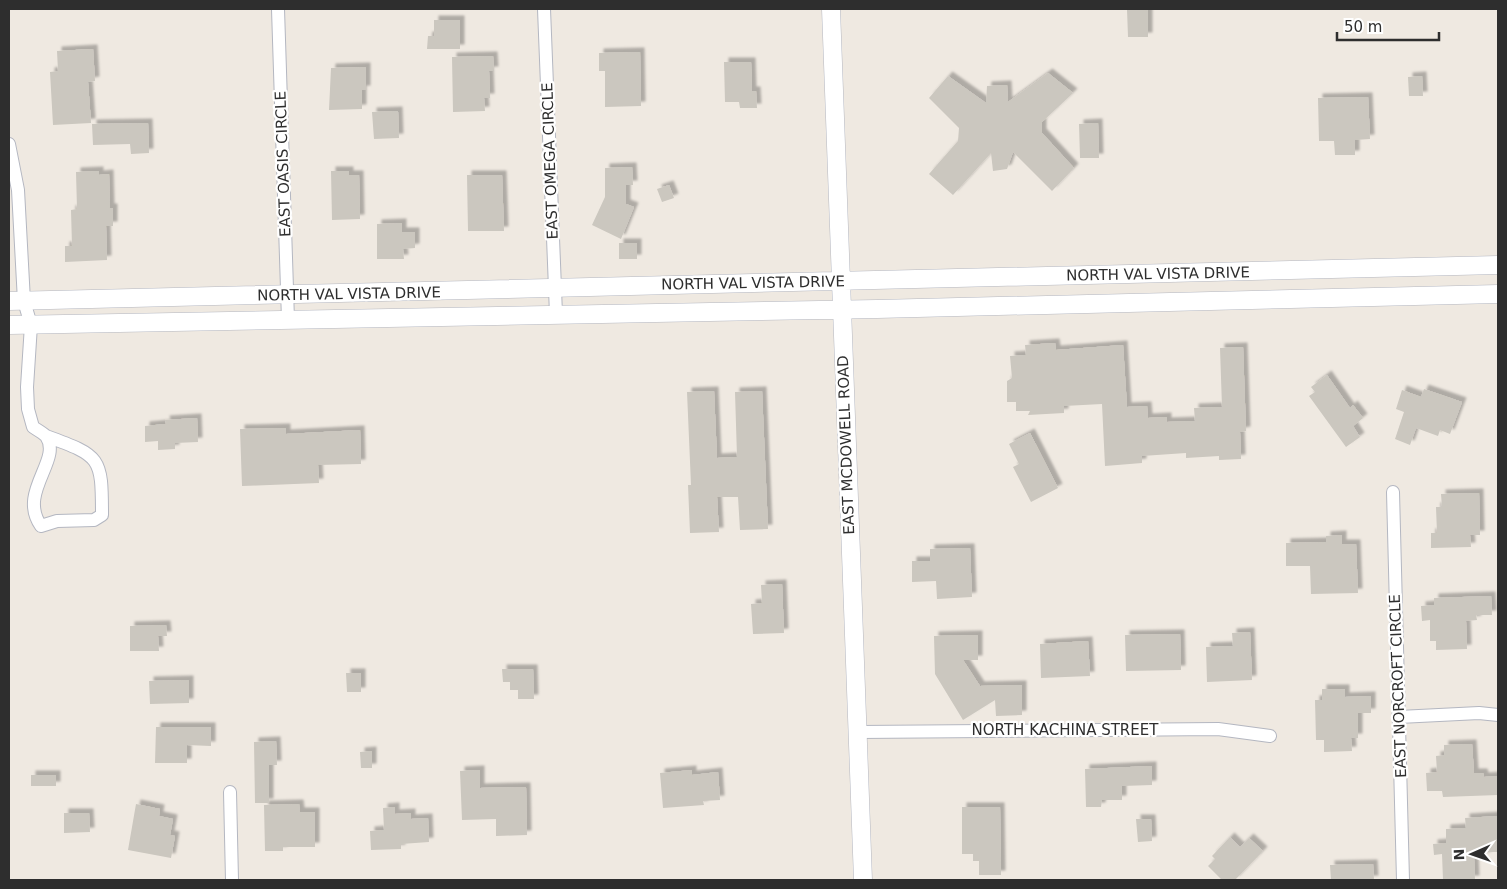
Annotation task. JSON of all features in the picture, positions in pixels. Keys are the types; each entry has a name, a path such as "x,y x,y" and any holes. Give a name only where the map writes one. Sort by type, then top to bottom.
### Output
{"main road":[{"name":"EAST MCDOWELL ROAD","path":"831,9 863,880"},
{"name":"NORTH VAL VISTA DRIVE","path":"16,301 287,296 1498,265"},
{"path":"1351,269 1352,298"},
{"path":"1164,274 1165,302"},
{"name":"NORTH VAL VISTA DRIVE","path":"9,325 841,310 1498,294"}],"street":[{"name":"EAST OASIS CIRCLE","path":"278,9 288,320"},
{"name":"EAST OMEGA CIRCLE","path":"544,9 556,314"},
{"path":"9,144 18,190 16,301 31,325 27,387 28,409 33,427 46,436 84,451 97,463 102,480 102,515 94,520 57,521 41,526 33,514 35,490 50,451 46,436"},
{"name":"EAST NORCROFT CIRCLE","path":"1393,492 1403,880"},
{"path":"1399,717 1479,713 1498,715"},
{"name":"NORTH KACHINA STREET","path":"859,732 1218,729 1270,736"},
{"path":"230,792 232,880"}],"building":[{"path":"1127,9 1148,9 1148,37 1128,37"},
{"path":"434,20 460,20 460,49 427,49 428,36 434,36"},
{"path":"93,49 95,81 88,82 91,123 53,125 50,72 58,71 57,51"},
{"path":"640,52 641,106 605,107 605,71 599,71 599,53"},
{"path":"493,56 494,71 489,71 490,98 484,98 485,111 453,112 452,57"},
{"path":"724,62 751,62 752,91 756,91 757,108 740,108 739,102 725,102"},
{"path":"366,67 366,90 362,90 362,109 329,110 331,68"},
{"path":"1048,73 1073,93 1042,122 1042,133 1074,168 1052,191 1013,152 1007,169 993,171 991,153 953,195 929,174 958,141 959,128 929,98 948,76 986,103 987,86 1007,85 1008,102"},
{"path":"1422,76 1423,96 1409,96 1408,77"},
{"path":"1368,97 1370,139 1355,140 1355,155 1335,155 1334,141 1319,141 1318,98"},
{"path":"398,111 399,138 374,139 372,112"},
{"path":"148,123 149,153 131,154 130,144 93,145 92,124"},
{"path":"1098,123 1099,158 1080,158 1079,124"},
{"path":"632,167 633,185 626,185 626,204 634,207 621,239 592,225 605,197 605,168"},
{"path":"99,171 99,175 109,174 110,208 113,208 113,226 106,226 107,260 65,262 65,246 72,246 71,210 77,209 76,172"},
{"path":"331,171 349,171 349,175 359,175 360,219 332,220"},
{"path":"467,175 502,175 504,231 468,231"},
{"path":"669,185 674,198 662,202 657,189"},
{"path":"402,223 402,232 415,232 415,248 403,249 404,259 377,259 377,224"},
{"path":"619,243 637,243 637,259 619,259"},
{"path":"1055,343 1056,350 1123,345 1127,407 1147,406 1148,418 1167,417 1167,422 1195,421 1194,408 1222,407 1220,348 1243,347 1246,431 1240,432 1241,459 1219,460 1219,456 1186,458 1186,453 1142,456 1142,463 1105,466 1102,404 1064,406 1064,413 1028,415 1030,411 1016,411 1016,402 1007,402 1007,381 1012,378 1010,356 1026,355 1025,345"},
{"path":"1327,375 1350,408 1353,405 1363,418 1353,426 1360,437 1346,447 1309,396 1315,392 1311,387"},
{"path":"1424,389 1462,402 1450,434 1440,430 1438,436 1416,428 1410,445 1395,439 1404,412 1396,409 1402,390 1421,397"},
{"path":"714,391 717,458 737,457 735,392 762,391 768,529 740,530 738,497 717,497 719,532 690,533 688,485 691,485 687,392"},
{"path":"197,418 198,442 175,443 175,449 158,450 158,441 145,442 145,426 166,424 165,420"},
{"path":"286,428 286,434 360,430 361,464 318,465 319,483 242,486 240,429"},
{"path":"1030,433 1058,488 1031,502 1013,467 1019,464 1009,444"},
{"path":"1479,493 1480,535 1470,535 1471,547 1431,548 1431,533 1437,533 1436,507 1442,507 1441,494"},
{"path":"1342,535 1342,544 1356,544 1358,593 1311,594 1310,566 1286,566 1286,543 1326,542 1326,536"},
{"path":"970,548 972,597 937,599 936,581 912,582 912,561 930,561 930,549"},
{"path":"782,584 784,633 753,634 751,604 762,603 761,585"},
{"path":"1491,596 1492,615 1476,615 1477,620 1466,621 1467,649 1436,650 1436,641 1430,641 1430,620 1422,621 1421,606 1434,605 1434,598"},
{"path":"166,625 167,636 158,636 159,651 130,651 130,626"},
{"path":"1250,632 1252,680 1207,682 1206,647 1233,646 1232,633"},
{"path":"1180,634 1181,670 1126,671 1125,635"},
{"path":"978,635 978,660 963,660 980,686 1022,685 1022,715 996,716 995,700 963,720 935,674 934,636"},
{"path":"1088,641 1090,676 1041,678 1040,644"},
{"path":"502,669 533,669 534,699 518,699 518,690 510,690 510,682 503,682"},
{"path":"346,673 361,673 361,692 347,692"},
{"path":"189,680 189,703 150,704 149,681"},
{"path":"1322,689 1345,689 1345,697 1371,696 1371,713 1358,713 1358,738 1351,738 1352,751 1324,752 1324,740 1316,740 1315,700 1322,700"},
{"path":"156,727 211,727 211,746 187,745 187,763 155,763"},
{"path":"276,741 277,765 269,765 269,803 255,803 254,742"},
{"path":"1472,744 1474,773 1483,773 1484,777 1498,776 1498,795 1443,797 1442,791 1427,791 1426,773 1437,772 1436,756 1444,755 1444,745"},
{"path":"372,751 372,768 361,768 360,752"},
{"path":"1152,766 1152,785 1122,786 1122,800 1102,800 1101,807 1086,807 1085,769"},
{"path":"480,770 480,788 526,787 527,835 496,836 496,819 462,820 460,771"},
{"path":"692,770 692,775 718,772 720,800 703,801 704,805 663,808 660,773"},
{"path":"31,775 56,775 56,786 31,786"},
{"path":"136,804 160,809 159,816 173,819 170,835 175,836 171,858 128,850"},
{"path":"299,804 300,812 315,812 315,847 283,847 283,851 265,851 264,805"},
{"path":"395,807 395,814 411,813 411,819 428,818 429,842 401,844 401,849 371,850 370,831 384,830 383,808"},
{"path":"962,807 1000,807 1001,875 979,875 979,861 973,861 973,854 962,854"},
{"path":"64,813 89,813 90,832 64,833"},
{"path":"1498,816 1498,852 1487,852 1487,856 1474,857 1475,880 1443,880 1442,854 1434,855 1433,844 1446,843 1446,829 1466,828 1465,818"},
{"path":"1136,819 1151,819 1152,841 1138,842"},
{"path":"1230,837 1240,847 1249,838 1263,851 1235,880 1222,880 1208,866 1215,859 1212,856"},
{"path":"1373,864 1374,880 1331,880 1330,865"}]}
